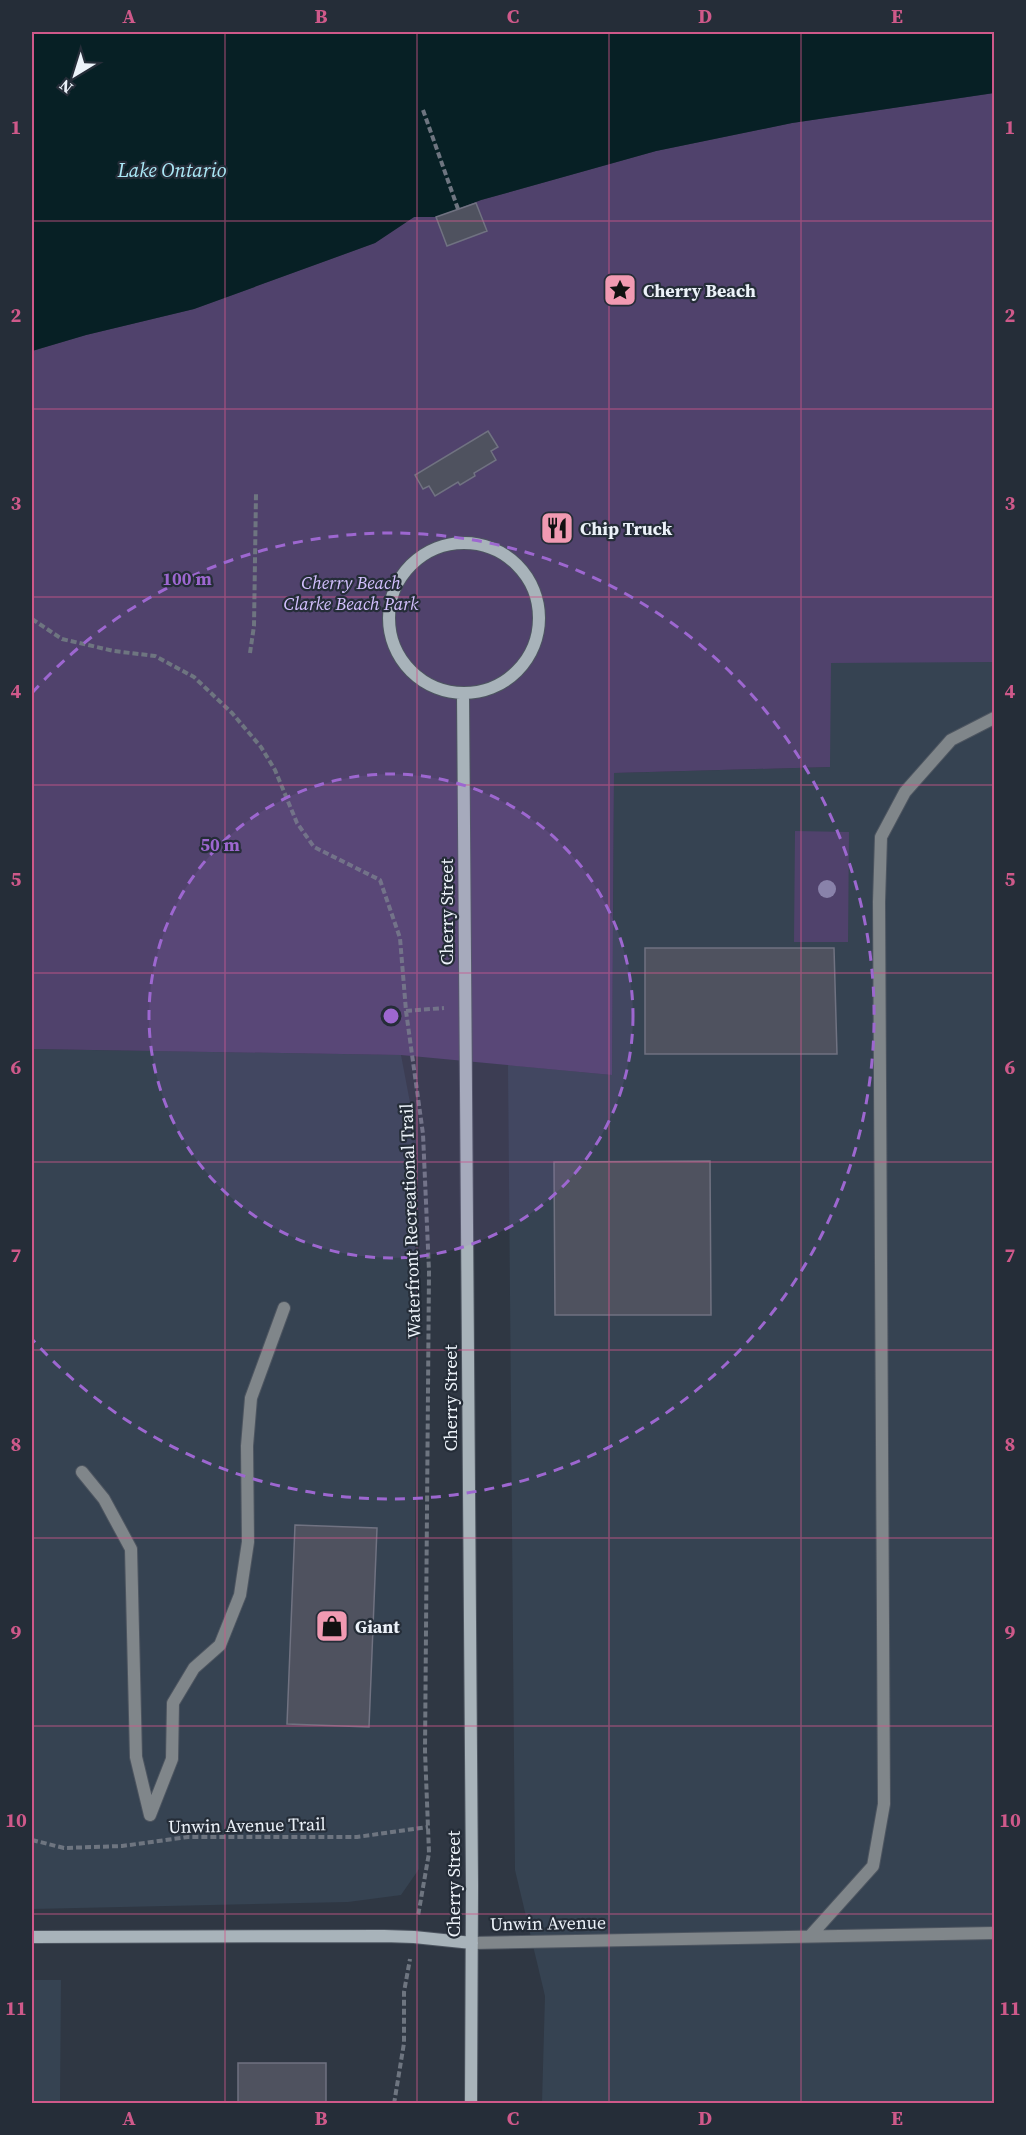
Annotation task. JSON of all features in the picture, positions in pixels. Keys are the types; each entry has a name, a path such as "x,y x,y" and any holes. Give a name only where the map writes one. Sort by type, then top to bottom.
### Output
{"street":[{"path":"456,543 477,544 498,550 515,563 529,579 536,599 539,620 536,640 528,657 516,672 482,691 463,693 438,688 417,676 400,657 391,634 389,614 393,593 402,574 417,558 435,548 456,543"},
{"name":"Cherry Street","path":"463,693 472,1943 471,2103"},
{"name":"Unwin Avenue","path":"32,1936 384,1936 472,1943"}],"lane":[{"path":"811,1935 873,1866 884,1804 879,914 881,837 905,792 951,740 994,718"},
{"path":"82,1472 104,1499 131,1549 136,1757 150,1815 172,1759 173,1703 194,1668 220,1645 240,1595 248,1542 247,1446 251,1398 284,1308"},
{"name":"Unwin Avenue","path":"472,1943 994,1933"}],"path":[{"path":"423,110 458,209"},
{"path":"250,653 254,626 256,494"},
{"name":"Waterfront Recreational Trail","path":"32,619 62,639 114,651 155,657 194,677 232,712 261,747 275,770 297,823 314,847 380,880 400,938 406,1011 423,1134 429,1271 425,1739 429,1853 423,1881"},
{"path":"406,1011 464,1006"},
{"name":"Unwin Avenue Trail","path":"32,1840 64,1848 122,1846 189,1837 357,1837 428,1827"},
{"path":"394,2103 404,2043 404,1992"}],"shaded area":[{"path":"830,662 994,662 994,2103 542,2103 545,1996 515,1870 508,1065 612,1075 614,773 830,767"},
{"path":"32,1049 401,1055 415,1129 418,1210 415,1541 419,1869 401,1895 348,1902 32,1909"},
{"path":"32,1980 61,1980 60,2103 32,2103"}],"green space":[{"name":"Cherry Beach Clarke Beach Park","path":"994,93 994,662 831,663 830,767 614,773 612,1075 401,1055 32,1049 32,351 86,335 194,309 375,243 414,217 436,217 481,200 656,151 792,123"},
{"path":"795,831 849,832 848,942 794,942"}],"water":[{"name":"Lake Ontario","path":"32,32 994,32 994,93 792,123 656,151 481,200 436,217 414,217 375,243 194,309 86,335 32,351"}],"building":[{"path":"476,203 487,231 447,246 436,217"},
{"path":"488,431 498,447 491,451 496,460 474,473 475,476 460,485 458,482 435,496 429,486 423,489 415,475"},
{"path":"645,948 834,948 837,1054 645,1054"},
{"path":"710,1161 711,1315 555,1315 554,1162"},
{"name":"Giant","path":"295,1525 377,1528 369,1727 287,1724"},
{"path":"238,2063 326,2063 326,2104 238,2104"}],"place":[{"name":"Cherry Beach","path":"620,290"},
{"name":"Chip Truck","path":"557,528"},
{"name":"Giant","path":"332,1626"}]}
